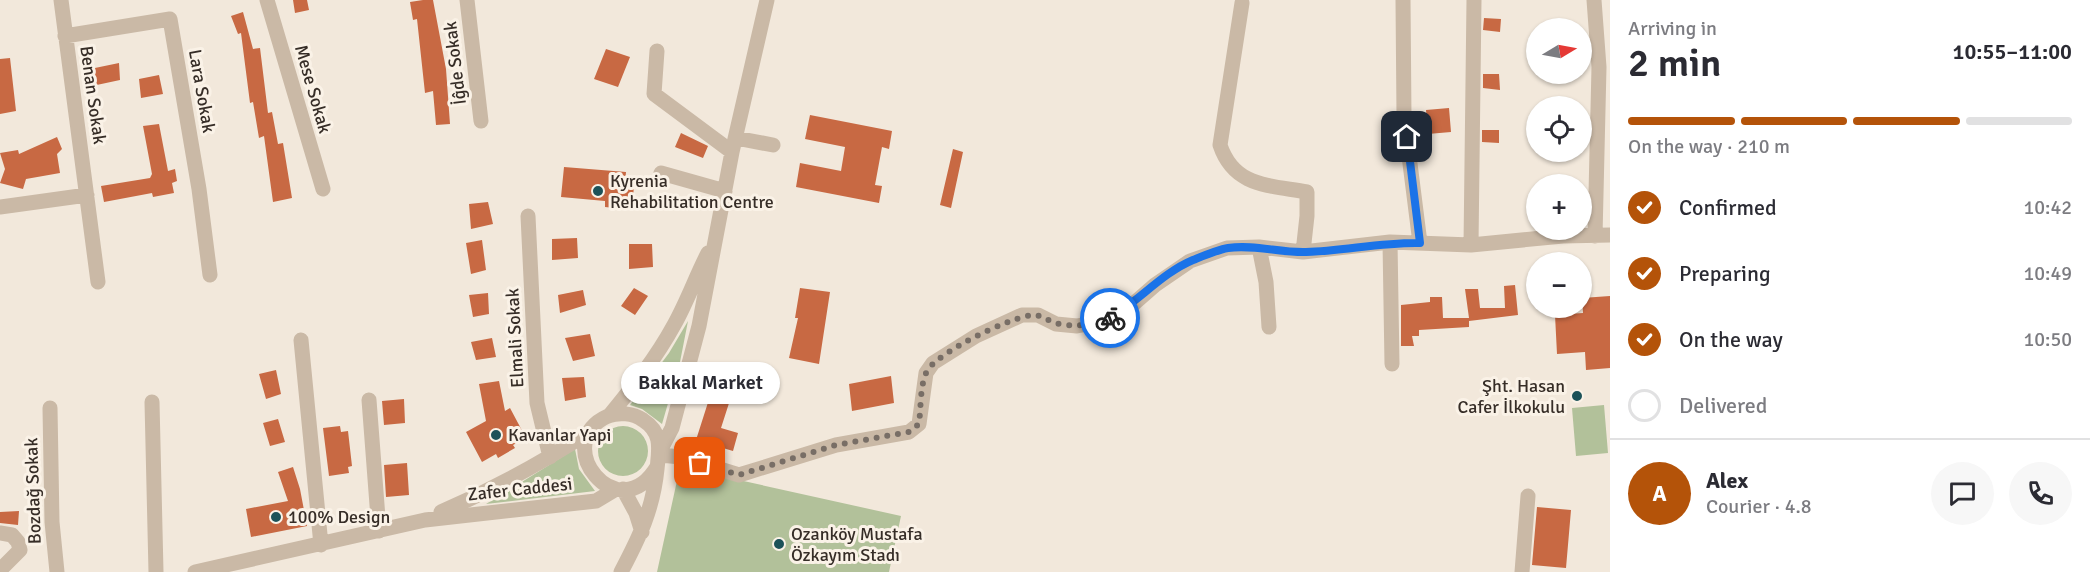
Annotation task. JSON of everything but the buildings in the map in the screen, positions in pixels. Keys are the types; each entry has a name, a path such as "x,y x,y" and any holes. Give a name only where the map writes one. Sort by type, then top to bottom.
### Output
{"street":[{"name":"Benan Sokak","path":"61,0 98,282"},
{"name":"Mese Sokak","path":"267,0 322,189"},
{"name":"İĝde Sokak","path":"467,0 482,121"},
{"path":"621,572 642,532 656,487 659,457 658,438 652,427 643,419 620,413 599,422 591,431 586,442 585,455 588,467 595,477 604,485 620,489 644,483 659,457 672,428 699,326 734,145 766,0"},
{"path":"1403,0 1404,116 1420,243"},
{"path":"1471,245 1474,0"},
{"path":"659,457 681,457 739,475 836,445 909,432 919,424 926,373 933,363 976,336 1022,315 1038,315 1056,324 1077,326 1107,320 1131,306 1155,285 1191,261 1227,248 1303,252 1390,242 1471,245 1563,236 1602,236 1604,141 1594,0"},
{"path":"1242,3 1220,146 1225,161 1247,180 1306,192 1307,216 1303,252"},
{"name":"Lara Sokak","path":"65,36 170,19 199,189 210,275"},
{"path":"657,51 654,94 734,145 773,145"},
{"path":"661,173 725,191"},
{"path":"0,207 87,195"},
{"name":"Elmali Sokak","path":"528,216 537,404 550,458"},
{"path":"609,416 638,382 676,323 715,239"},
{"path":"1390,242 1392,364"},
{"path":"1259,248 1266,282 1269,327"},
{"path":"301,340 321,545"},
{"path":"369,400 379,531"},
{"path":"152,402 156,572"},
{"name":"Bozdağ Sokak","path":"50,408 52,522 57,572"},
{"name":"Zafer Caddesi","path":"424,520 491,490 550,458 591,431"},
{"path":"620,489 636,513 642,532"},
{"name":"Zafer Caddesi","path":"195,572 255,565 321,545 424,520 596,501 620,489"},
{"path":"1522,572 1528,496"},
{"path":"0,533 12,535 18,542 20,550 1,568"}],"green space":[{"path":"688,321 680,362 662,424 642,409 630,405 669,353"},
{"path":"1604,405 1608,453 1576,456 1572,408"},
{"path":"618,426 628,426 641,433 648,446 648,456 641,469 628,476 618,476 609,472 602,465 598,456 598,446 602,437 609,430"},
{"path":"575,449 579,469 595,491 486,504"},
{"name":"Ozanköy Mustafa Özkayım Stadı","path":"680,467 901,516 889,572 657,572"}],"way so far":[{"path":"700,463 739,475 836,445 909,432 919,424 926,373 933,363 976,336 1022,315 1038,315 1056,324 1077,326 1110,318"}],"place":[{"name":"Kyrenia Rehabilitation Centre","path":"598,191"},
{"name":"Şht. Hasan Cafer İlkokulu","path":"1577,396"},
{"name":"Kavanlar Yapi","path":"496,435"},
{"name":"Bakkal Market","path":"700,463"},
{"name":"100% Design","path":"276,517"},
{"name":"Ozanköy Mustafa Özkayım Stadı","path":"779,544"}],"route":[{"path":"1110,318 1131,306 1155,285 1191,261 1227,248 1303,252 1329,251 1390,242 1420,243 1407,137"}]}
